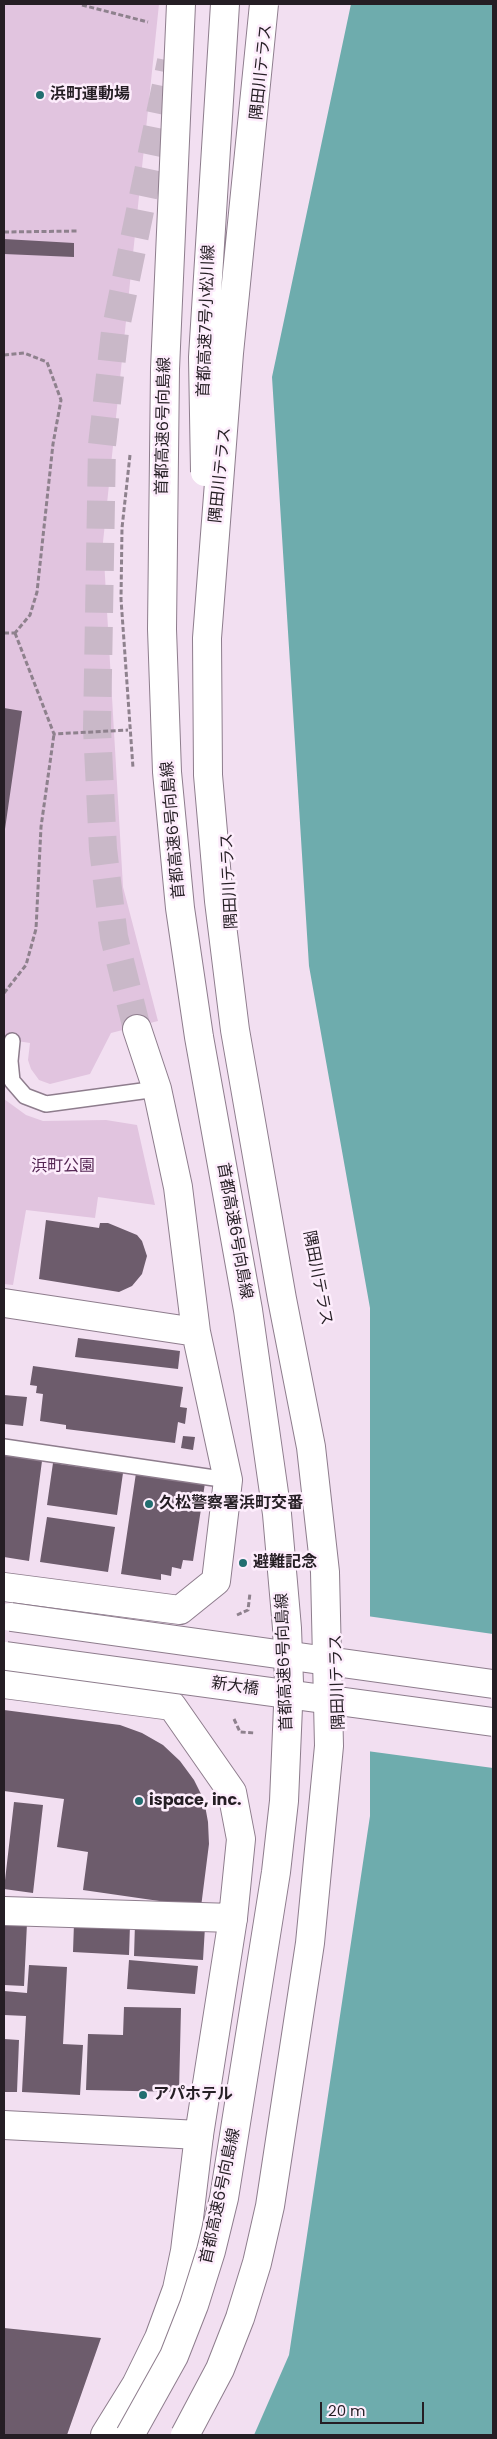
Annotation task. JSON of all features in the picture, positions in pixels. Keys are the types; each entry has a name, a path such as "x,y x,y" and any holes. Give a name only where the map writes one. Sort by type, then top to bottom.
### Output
{"main road":[{"name":"首都高速6号向島線","path":"130,2435 174,2356 211,2251 224,2198 267,1940 284,1801 288,1735 287,1628 277,1514 248,1310 199,1037 180,908 167,772 162,629 165,369 181,4"},
{"name":"首都高速7号小松川線","path":"207,638 203,358 225,4"},
{"path":"185,2435 220,2369 240,2318 257,2263 270,2206 310,1943 329,1746 325,1572 311,1447 282,1299 235,1030 219,901 208,775 207,638 229,353 264,4"},
{"path":"4,1587 180,1610 216,1581 228,1480 196,1332 178,1186 157,1089 137,1029"},
{"path":"4,1303 196,1332"},
{"path":"11,1617 493,1684"},
{"name":"新大橋","path":"6,1656 493,1722"},
{"path":"4,1684 172,1706 232,1792 242,1839 233,1918 199,2135 186,2251 177,2289 159,2338 136,2385 105,2435"},
{"path":"4,1911 233,1918"},
{"path":"4,2125 199,2135"}],"lane":[{"path":"12,1041 10,1061 12,1081 25,1096 46,1104 157,1089"},
{"path":"4,1447 228,1480"}],"path":[{"path":"82,5 157,24"},
{"path":"4,232 79,231"},
{"path":"4,355 24,353 47,362 62,400 53,444 37,592 30,615 15,633"},
{"path":"4,633 15,633"},
{"path":"4,993 26,965 36,929 41,827 54,734 15,633"},
{"path":"54,734 128,730"},
{"path":"240,1732 264,1732"}],"green space":[{"path":"4,4 159,4 103,542 123,887 158,1021 111,1033 90,1074 50,1084 39,1080 31,1069 28,1060 30,1043 4,1039"},
{"name":"浜町公園","path":"4,1099 26,1115 43,1121 106,1120 137,1125 155,1205 98,1197 95,1218 26,1210 13,1285 4,1284"}],"shaded area":[{"path":"351,4 493,4 493,2435 254,2435 289,2355 370,1816 370,1308 309,966 272,377"}],"pier":[{"path":"367,1616 493,1634 493,1768 367,1751"}],"building":[{"path":"4,239 74,243 74,257 4,254"},
{"path":"4,708 22,711 5,829 4,829"},
{"path":"46,1220 99,1228 100,1223 108,1223 137,1235 142,1241 147,1256 142,1274 132,1286 119,1292 39,1279"},
{"path":"78,1338 180,1351 178,1369 75,1357"},
{"path":"33,1366 183,1387 180,1407 187,1408 185,1424 178,1422 175,1443 66,1429 66,1425 40,1421 43,1394 36,1393 37,1386 30,1385"},
{"path":"4,1395 27,1397 23,1426 4,1424"},
{"path":"183,1436 195,1437 193,1450 181,1448"},
{"path":"4,1455 42,1461 29,1561 4,1557"},
{"path":"53,1463 123,1473 117,1515 47,1505"},
{"path":"136,1473 205,1483 193,1561 183,1560 181,1569 172,1567 171,1576 161,1574 161,1580 121,1574"},
{"path":"47,1517 115,1527 108,1572 40,1562"},
{"path":"4,1710 120,1725 142,1733 163,1745 180,1761 194,1780 204,1800 208,1822 209,1844 201,1907 83,1890 88,1852 57,1847 64,1799 4,1791"},
{"path":"14,1802 43,1805 33,1893 4,1889"},
{"path":"4,1921 27,1923 24,1986 4,1985"},
{"path":"74,1923 130,1925 129,1955 73,1952"},
{"path":"135,1924 205,1927 203,1960 134,1956"},
{"path":"129,1960 198,1966 195,1994 127,1989"},
{"path":"29,1965 67,1967 63,2044 83,2045 80,2095 22,2092 26,2016 4,2015 4,1991 27,1993"},
{"path":"124,2007 181,2008 179,2092 86,2090 88,2034 123,2035"},
{"path":"4,2039 19,2040 17,2092 4,2092"},
{"path":"4,2328 101,2338 67,2435 4,2435"}],"tunnel":[{"path":"137,1029 114,937 103,849 97,729 102,445 115,332 171,61"}],"place":[{"name":"浜町運動場","path":"40,95"},
{"name":"久松警察署浜町交番","path":"149,1504"},
{"name":"避難記念","path":"243,1563"},
{"name":"ispace, inc.","path":"139,1801"},
{"name":"アパホテル","path":"143,2095"}]}
